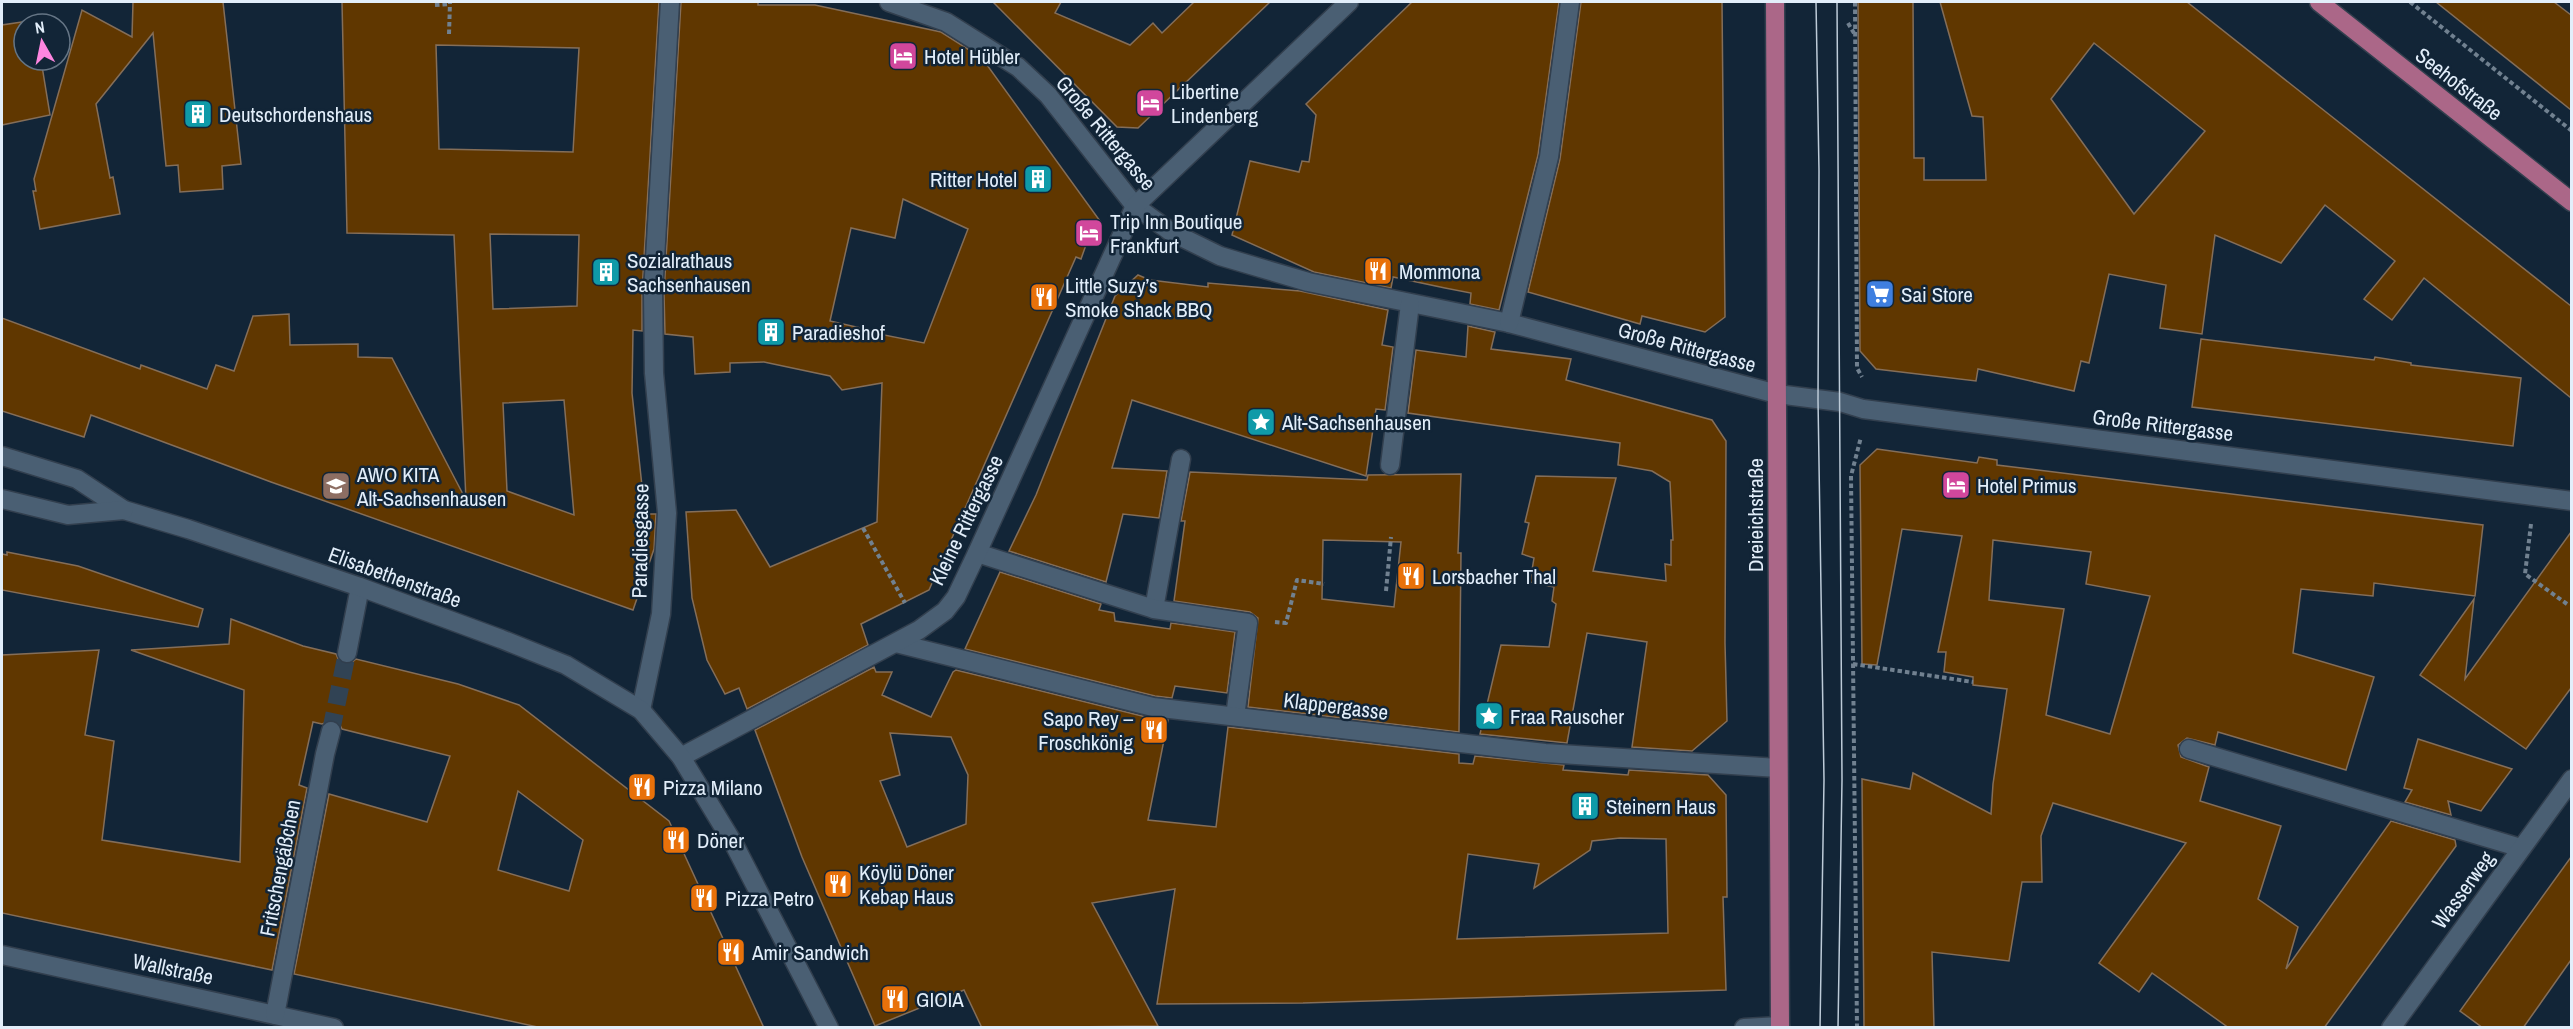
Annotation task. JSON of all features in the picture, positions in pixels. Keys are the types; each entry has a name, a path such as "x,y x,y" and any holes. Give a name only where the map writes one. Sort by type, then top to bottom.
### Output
{"main road":[{"name":"Dreieichstraße","path":"1774,2 1780,1027"},
{"name":"Seehofstraße","path":"2319,2 2571,202"}],"street":[{"name":"Paradiesgasse","path":"641,711 660,614 667,513 654,373 653,293 670,2"},
{"name":"Große Rittergasse","path":"889,2 946,22 1018,67 1048,96 1135,206 1171,232 1220,256 1308,282 1509,323 1777,394 1840,402 1863,409 2571,501"},
{"path":"1135,206 1349,2"},
{"path":"1509,323 1549,157 1570,2"},
{"name":"Kleine Rittergasse","path":"681,757 896,643 945,611 956,597 977,553 1135,206"},
{"path":"1390,465 1410,304"},
{"name":"Elisabethenstraße","path":"2,456 76,479 123,510 188,529 360,588 566,665 641,711"},
{"path":"1154,609 1181,459"},
{"path":"2,467 34,466"},
{"name":"Elisabethenstraße","path":"2,499 68,515 123,510"},
{"path":"977,553 1154,609 1248,623 1235,717"},
{"path":"346,653 360,588"},
{"name":"Klappergasse","path":"896,643 1153,707 1545,753 1778,768"},
{"path":"641,711 681,757 735,846 829,1028"},
{"name":"Fritschengäßchen","path":"276,1015 331,731"},
{"path":"2189,749 2521,848"},
{"name":"Wasserweg","path":"2391,1028 2571,779"},
{"name":"Wallstraße","path":"2,955 334,1028"},
{"path":"1744,1028 1780,1027"}],"path":[{"path":"1855,2 1857,368 1866,382 1860,442 1851,476 1857,1028"},
{"path":"2410,2 2571,131"},
{"path":"435,5 450,3 449,34"},
{"path":"1848,23 1856,36"},
{"path":"2534,497 2525,574 2566,604"},
{"path":"863,528 919,630"},
{"path":"1386,591 1391,537"},
{"path":"1248,623 1286,623 1297,580 1324,584"},
{"path":"1853,664 1973,682"}],"building":[{"path":"133,2 223,2 241,164 222,166 223,189 180,192 178,165 166,166 153,33 96,104 110,178 113,177 120,214 40,229 33,191 36,191 34,179 64,72 72,72 72,45 82,10 132,37"},
{"path":"342,2 659,2 642,292 642,331 633,330 632,393 645,514 656,514 654,549 633,610 271,482 91,415 84,437 2,411 2,318 140,369 141,365 207,389 216,365 234,371 253,316 289,314 290,345 358,344 358,357 392,358 466,500 454,235 347,233","holes":["436,45 579,48 573,152 439,149","490,234 579,235 577,306 493,309","564,400 574,515 507,491 503,403"]},
{"path":"681,2 815,5 941,32 982,58 1100,221 1087,242 1081,259 1076,257 929,590 861,624 868,645 747,709 739,688 725,694 707,660 692,598 686,512 736,510 770,567 877,522 882,383 842,390 830,376 764,362 730,363 730,372 695,374 693,337 665,334 664,293","holes":["903,199 968,229 924,343 864,331 865,329 830,321 851,228 895,238"]},
{"path":"993,2 1061,2 1055,13 1130,45 1153,23 1162,33 1194,2 1270,2 1138,128 1117,127"},
{"path":"1412,2 1559,2 1538,155 1499,310 1470,304 1471,293 1393,277 1391,288 1314,272 1232,235 1250,161 1299,172 1302,161 1309,162 1316,115 1306,104"},
{"path":"1581,2 1722,2 1725,317 1705,332 1642,316 1640,324 1528,292 1560,159"},
{"path":"1858,2 1913,2 1914,158 1924,158 1924,180 1986,180 1983,117 1972,116 1940,2 2187,2 2571,306 2571,398 2424,278 2392,320 2364,299 2395,261 2325,205 2281,263 2215,235 2202,334 2160,328 2166,285 2109,274 2089,363 2081,361 2074,391 1978,369 1976,381 1876,369 1860,351","holes":["2094,43 2205,131 2134,214 2051,99"]},
{"path":"2436,2 2554,2 2571,15 2571,110"},
{"path":"12,23 12,72 43,72 50,115 2,125 2,25"},
{"path":"1138,275 1150,280 1208,287 1208,283 1300,291 1388,310 1382,345 1393,347 1385,410 1376,409 1366,476 1132,400 1112,468 1167,471 1159,518 1123,514 1106,582 1009,551 1036,495 1115,296"},
{"path":"1468,326 1495,332 1491,349 1571,359 1566,380 1712,420 1726,441 1727,721 1692,751 1632,747 1647,642 1587,633 1567,743 1480,734 1501,645 1549,647 1556,604 1552,601 1554,587 1530,582 1534,558 1522,554 1529,523 1525,522 1536,476 1616,478 1593,571 1666,581 1665,564 1671,565 1671,540 1673,540 1670,482 1652,471 1618,465 1620,443 1408,413 1416,350 1466,357"},
{"path":"2201,339 2374,360 2375,357 2411,363 2411,365 2521,378 2513,446 2192,407"},
{"path":"1877,449 1977,463 1979,457 1997,460 1997,465 2483,525 2475,596 2374,583 2373,596 2301,589 2293,653 2374,677 2346,770 2218,732 2215,745 2187,738 2178,745 2181,757 2209,767 2200,801 2281,826 2258,899 2298,927 2286,969 2391,821 2455,840 2456,846 2324,1028 2229,1028 2152,973 2139,992 2099,963 2186,843 2053,803 2041,836 2042,882 2022,882 2009,961 1932,952 1934,1028 1864,1028 1862,779 1910,789 1913,773 1991,814 1993,784 2007,689 1973,685 1973,677 1944,672 1946,652 1938,652 1962,536 1902,529 1877,665 1862,664 1860,465","holes":["1993,540 2091,552 2086,584 2150,596 2110,734 2046,715 2064,609 1989,600"]},
{"path":"1190,472 1367,480 1368,475 1461,474 1458,553 1461,553 1459,732 1248,707 1258,618 1250,612 1174,601 1185,521 1181,521","holes":["1323,540 1401,542 1394,607 1322,599"]},
{"path":"2571,532 2571,688 2526,749 2420,675 2474,599 2465,679"},
{"path":"7,552 78,566 203,609 198,627 2,590 2,554 7,555"},
{"path":"1000,572 1101,604 1099,610 1114,613 1115,621 1170,629 1171,623 1235,632 1227,693 1175,686 1172,698 1155,696 965,649"},
{"path":"231,619 303,646 336,654 339,661 344,664 356,659 458,684 519,705 669,821 764,1028 542,1028 294,974 329,794 427,822 450,756 342,729 339,723 333,720 322,724 313,722 299,785 307,788 272,970 2,913 2,655 99,650 85,735 114,741 102,840 240,862 244,690 131,650 229,644","holes":["518,791 583,840 569,891 498,870"]},
{"path":"874,667 876,672 892,672 882,695 931,717 956,670 1150,718 1168,720 1148,820 1216,827 1228,727 1459,754 1459,763 1473,764 1475,756 1564,765 1563,770 1628,775 1629,770 1708,775 1726,795 1727,897 1723,897 1726,990 1303,1003 1157,1004 1175,889 1092,903 1158,1026 982,1028 964,990 875,1026 802,857 755,730","holes":["890,733 951,737 968,775 966,824 907,847 880,781 900,775","1620,838 1666,839 1668,933 1457,939 1468,854 1539,864 1534,888 1590,850 1592,841"]},
{"path":"2418,739 2512,769 2481,811 2448,801 2451,815 2405,802 2412,790 2404,788"},
{"path":"2571,857 2571,960 2523,1028 2483,1028 2460,1011"}],"tunnel":[{"path":"331,731 347,653"}],"tram line":[{"path":"1816,2 1819,171 1818,400 1824,780 1820,1028"},
{"path":"1837,2 1842,780 1838,1028"}],"place":[{"name":"Hotel Hübler","path":"903,56"},
{"name":"Libertine Lindenberg","path":"1150,103"},
{"name":"Deutschordenshaus","path":"198,114"},
{"name":"Ritter Hotel","path":"1038,179"},
{"name":"Trip Inn Boutique Frankfurt","path":"1089,233"},
{"name":"Mommona","path":"1378,271"},
{"name":"Sozialrathaus Sachsenhausen","path":"606,272"},
{"name":"Sai Store","path":"1880,294"},
{"name":"Little Suzy’s Smoke Shack BBQ","path":"1044,297"},
{"name":"Paradieshof","path":"771,332"},
{"name":"Alt-Sachsenhausen","path":"1261,422"},
{"name":"Hotel Primus","path":"1956,485"},
{"name":"AWO KITA Alt-Sachsenhausen","path":"336,486"},
{"name":"Lorsbacher Thal","path":"1411,576"},
{"name":"Fraa Rauscher","path":"1489,716"},
{"name":"Sapo Rey – Froschkönig","path":"1154,730"},
{"name":"Pizza Milano","path":"642,787"},
{"name":"Steinern Haus","path":"1585,806"},
{"name":"Döner","path":"676,840"},
{"name":"Köylü Döner Kebap Haus","path":"838,884"},
{"name":"Pizza Petro","path":"704,898"},
{"name":"Amir Sandwich","path":"731,952"},
{"name":"GIOIA","path":"895,999"}]}
